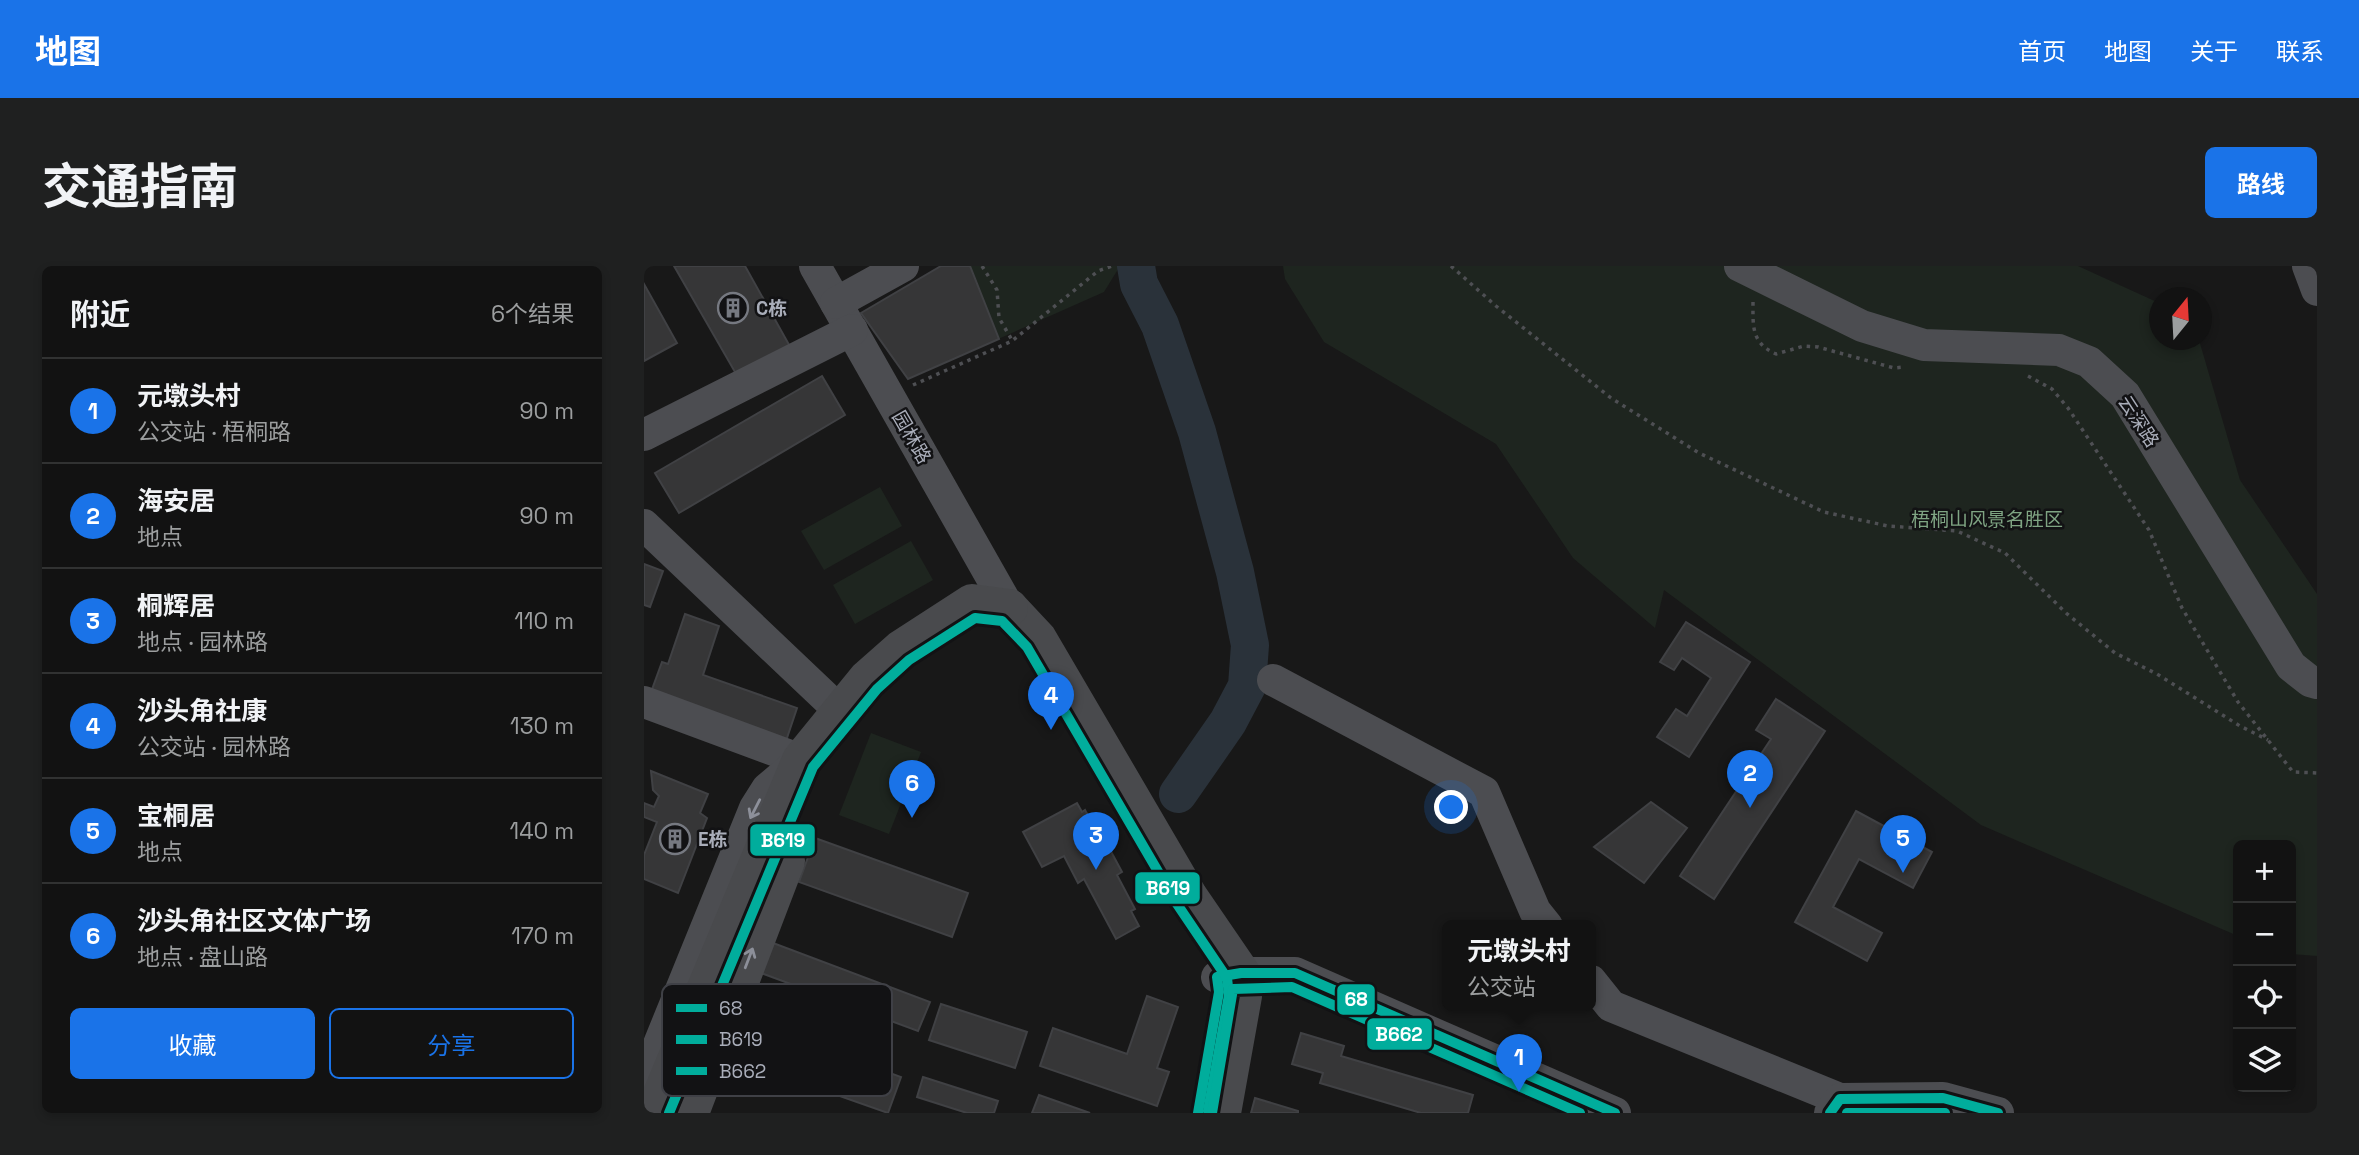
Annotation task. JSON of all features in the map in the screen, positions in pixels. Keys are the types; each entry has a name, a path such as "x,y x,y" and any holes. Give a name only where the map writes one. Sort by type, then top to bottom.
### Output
{"main road":[{"path":"708,984 801,760 840,711 867,679 901,649 972,603 1009,608"},
{"name":"园林路","path":"1009,608 1022,649 1229,975"},
{"path":"739,984 822,767 840,711"},
{"path":"1198,1113 1219,992 1229,975 1243,996 1222,1113"},
{"path":"654,1113 662,1094"},
{"path":"690,1113 696,1096"}],"street":[{"name":"园林路","path":"815,266 1009,608"},
{"path":"836,303 903,266"},
{"path":"2308,266 2317,290"},
{"name":"云深路","path":"1746,269 1861,326 1924,345 2059,350 2090,362 2125,395 2291,666 2310,681 2317,683"},
{"path":"644,435 852,330"},
{"path":"644,525 840,711"},
{"path":"1273,680 1484,792 1535,911 1542,920"},
{"path":"644,702 801,760 767,789 755,808 683,984"},
{"path":"1229,975 1295,973 1615,1113"},
{"path":"1596,987 1611,1006 1835,1106 1943,1098 1998,1113"},
{"path":"644,1081 662,1037"}],"path":[{"path":"982,266 997,290 999,318 1012,341"},
{"path":"890,397 1012,341 1098,271 1112,266"},
{"path":"1451,266 1496,306 1611,398 1699,453 1824,512 1888,526 1957,531 2005,553 2066,613 2115,653 2157,674 2240,726 2268,740"},
{"path":"1746,269 1753,332 1765,350 1776,354 1804,346 1818,347 1894,368 1907,367"},
{"path":"2023,372 2052,389 2068,408 2149,530 2182,608 2221,668 2238,702 2293,772 2317,773"}],"green space":[{"path":"941,266 1120,266 1104,292 908,379 861,313"},
{"name":"梧桐山风景名胜区","path":"1283,266 2078,266 2149,298 2149,350 2202,350 2240,480 2317,594 2317,956 2296,954 2296,840 2233,840 2233,934 1981,825 1664,590 1655,628 1573,558 1496,444 1324,342 1285,279"},
{"path":"880,487 902,526 824,570 801,531"},
{"path":"911,541 933,580 855,624 833,585"},
{"path":"871,733 921,752 889,834 839,815"}],"building":[{"name":"C栋","path":"674,266 745,266 792,350 739,379"},
{"path":"941,266 970,266 999,339 908,379 861,313"},
{"path":"644,284 677,343 644,361"},
{"path":"822,376 845,415 679,513 655,473"},
{"path":"644,564 663,571 650,607 644,605"},
{"path":"685,614 719,626 703,675 797,708 786,741 650,695 662,662 668,664"},
{"path":"1686,622 1750,662 1689,757 1657,737 1676,709 1687,716 1711,678 1682,658 1674,670 1660,662"},
{"path":"1776,699 1825,731 1714,899 1680,876 1771,739 1756,730"},
{"name":"E栋","path":"651,771 708,794 700,813 707,818 678,893 644,879 644,855 657,822 644,817 644,803 654,807 659,796 653,790"},
{"path":"1651,802 1687,828 1644,883 1594,847"},
{"path":"1077,803 1082,812 1085,810 1097,832 1093,834 1102,850 1108,846 1122,872 1117,875 1135,909 1131,911 1139,926 1116,939 1084,879 1078,883 1064,856 1042,867 1023,832"},
{"path":"1856,811 1932,852 1913,888 1859,859 1833,907 1882,933 1867,961 1795,922"},
{"path":"815,838 968,893 952,937 799,882"},
{"path":"773,943 882,984 791,984 761,973"},
{"path":"892,988 930,1002 918,1031 892,1021"},
{"path":"1147,996 1178,1007 1157,1068 1169,1072 1157,1106 1040,1066 1053,1028 1127,1054"},
{"path":"941,1004 1027,1032 1015,1068 929,1040"},
{"path":"1301,1033 1344,1046 1341,1056 1473,1095 1468,1113 1421,1113 1320,1083 1323,1073 1292,1064"},
{"path":"892,1074 901,1077 888,1113 840,1096 892,1096"},
{"path":"923,1077 998,1101 994,1113 967,1113 917,1097"},
{"path":"1039,1095 1090,1113 1032,1113"},
{"path":"1255,1098 1298,1111 1298,1113 1251,1113"}],"waterway":[{"path":"1136,266 1139,284 1160,325 1197,432 1235,572 1250,645 1247,686 1228,722 1178,794"}],"transit line":[{"name":"B619","path":"723,984 813,767 877,689 909,660 975,618 1002,621 1027,647 1177,904 1227,978 1229,995 1208,1111"},
{"name":"68","path":"1198,1113 1219,992 1217,977 1241,973 1295,973 1615,1113"},
{"name":"B662","path":"1212,1113 1233,989 1292,987 1580,1113"},
{"name":"B619","path":"669,1113 676,1096"},
{"name":"68","path":"1830,1113 1840,1099 1943,1098 1998,1113"},
{"name":"B662","path":"1847,1113 1945,1113"}],"place":[{"name":"C栋","path":"733,308"},
{"name":"沙头角社康","path":"1051,730"},
{"name":"海安居","path":"1750,808"},
{"name":"沙头角社区文体广场","path":"912,818"},
{"name":"E栋","path":"675,839"},
{"name":"桐辉居","path":"1096,870"},
{"name":"宝桐居","path":"1903,873"},
{"name":"元墩头村","path":"1519,1092"}]}
